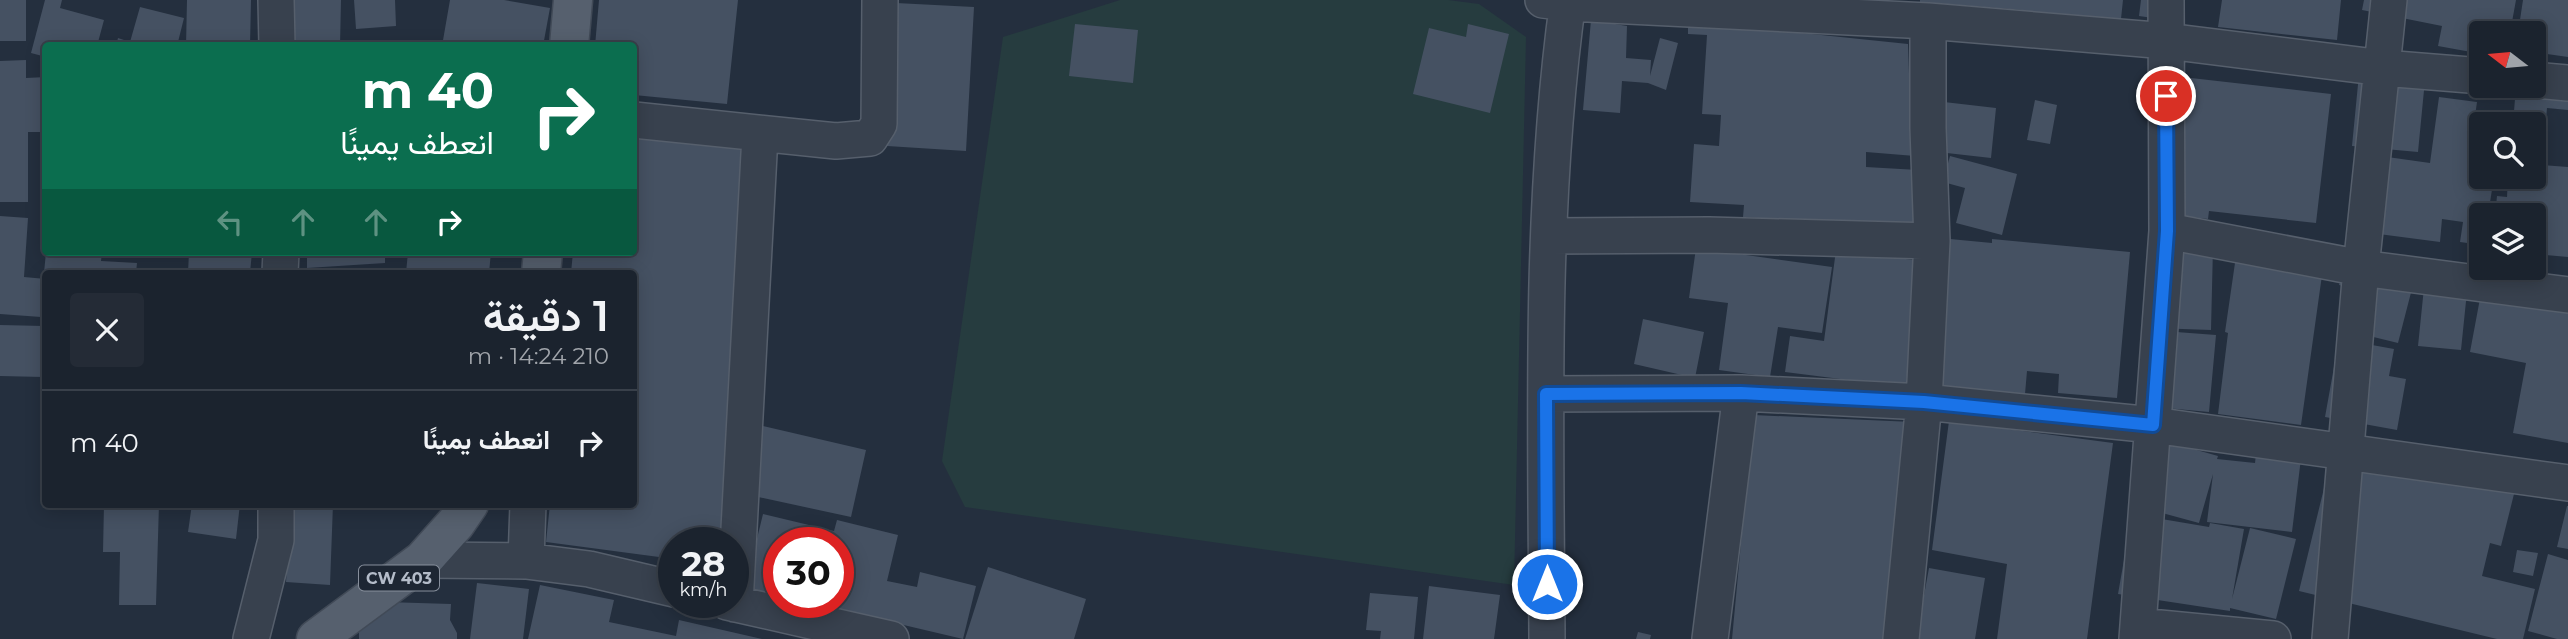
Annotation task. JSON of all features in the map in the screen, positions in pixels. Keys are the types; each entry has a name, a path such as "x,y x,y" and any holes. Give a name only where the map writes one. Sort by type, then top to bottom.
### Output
{"main road":[{"path":"569,42 573,0"},
{"name":"CW 403","path":"316,639 423,560 466,508"}],"street":[{"path":"276,0 277,42"},
{"path":"637,120 836,141 870,138 879,124 880,0"},
{"path":"2166,0 2167,231 2138,633 2273,639"},
{"path":"2330,639 2361,268 2389,0"},
{"path":"1547,639 1546,394 1560,1 1928,21 2167,41 2383,68 2469,75"},
{"path":"1901,639 1924,402 1933,241 1928,128 1928,21"},
{"path":"2546,81 2568,83"},
{"path":"736,527 760,135"},
{"path":"2167,231 2361,268 2568,295"},
{"path":"1550,236 1709,235 1933,241"},
{"path":"1546,394 1741,393 1924,402 2153,425 2568,484"},
{"path":"1710,639 1741,393"},
{"path":"251,639 276,540 276,508"},
{"path":"526,561 528,508"},
{"path":"423,560 526,561 589,569 658,585"},
{"path":"749,607 891,639"}],"green space":[{"path":"1120,0 1448,0 1479,4 1526,37 1514,585 965,507 942,461 1003,37"}],"building":[{"path":"0,0 26,0 26,41 0,41"},
{"path":"45,0 62,0 60,8 104,20 98,42 42,42 42,56 31,53"},
{"path":"187,0 251,0 250,42 186,42"},
{"path":"288,0 341,0 340,42 286,42"},
{"path":"354,0 395,0 396,26 356,29"},
{"path":"450,0 504,0 550,8 544,42 443,42"},
{"path":"599,0 738,0 727,104 637,95 637,42 595,42"},
{"path":"1920,0 2123,0 2121,19 2021,12 2022,10"},
{"path":"2141,0 2177,0 2174,21 2139,16"},
{"path":"2222,0 2341,0 2337,40 2218,27"},
{"path":"2364,0 2516,0 2512,21 2469,21 2469,52 2438,46 2442,26 2362,10"},
{"path":"2523,0 2568,0 2568,57 2546,54 2546,21 2520,21"},
{"path":"896,3 974,7 966,151 887,146"},
{"path":"140,7 184,18 178,42 130,42"},
{"path":"1591,20 1627,26 1626,58 1651,60 1650,76 1660,38 1678,43 1666,90 1648,83 1622,81 1620,113 1583,110"},
{"path":"1688,21 1908,44 1911,132 1915,156 1866,152 1866,167 1918,170 1914,228 1743,217 1744,205 1690,202 1694,144 1719,146 1721,115 1702,114 1707,35 1688,34"},
{"path":"1075,24 1138,30 1133,83 1069,76"},
{"path":"1468,24 1509,34 1490,113 1413,94 1429,28 1466,37"},
{"path":"26,60 26,78 42,77 42,132 28,132 28,202 0,202 0,61"},
{"path":"2359,74 2425,80 2418,152 2352,146"},
{"path":"2161,77 2331,94 2316,223 2209,211 2208,219 2164,214"},
{"path":"2546,88 2568,89 2568,110 2547,108 2546,119 2546,112 2514,112 2515,98 2546,98"},
{"path":"2439,97 2477,102 2476,112 2469,112 2469,189 2492,189 2490,203 2469,203 2469,243 2460,242 2463,222 2442,219 2440,242 2348,230 2359,153 2430,163"},
{"path":"2035,100 2057,105 2050,144 2027,140"},
{"path":"1944,102 1996,108 1991,158 1938,152"},
{"path":"637,134 747,143 725,527 658,527 658,557 546,542 550,508 637,508 637,270 571,270 573,256 637,256"},
{"path":"1950,156 2017,174 2002,235 1956,223 1965,188 1943,182"},
{"path":"2546,165 2568,167 2568,257 2546,255 2546,203 2496,203 2497,196 2507,197 2507,189 2546,189"},
{"path":"0,216 28,218 24,277 42,279 41,317 0,314"},
{"path":"1950,239 1992,243 1992,239 2130,252 2117,398 2058,393 2059,374 2027,371 2025,394 1937,386"},
{"path":"2175,246 2213,247 2211,330 2154,328"},
{"path":"1696,248 1832,267 1822,333 1778,327 1770,377 1719,370 1728,303 1689,298"},
{"path":"1836,250 1921,261 1906,384 1881,381 1880,384 1785,372 1790,336 1824,341"},
{"path":"46,256 102,256 101,261 137,263 136,270 44,270"},
{"path":"189,256 252,256 250,270 188,270"},
{"path":"307,256 385,256 385,263 307,268"},
{"path":"408,256 491,256 489,270 406,270"},
{"path":"2236,256 2323,268 2301,425 2218,414 2228,333 2225,332"},
{"path":"2344,268 2415,277 2398,343 2357,333 2368,292 2339,285"},
{"path":"2426,268 2469,272 2461,350 2418,346"},
{"path":"2483,280 2501,280 2568,292 2568,443 2513,433 2526,363 2470,352"},
{"path":"1643,319 1704,332 1695,378 1634,364"},
{"path":"0,325 42,326 42,377 0,376"},
{"path":"2150,330 2216,335 2209,412 2144,406"},
{"path":"2339,339 2394,349 2389,376 2406,379 2397,430 2325,417"},
{"path":"1753,415 1913,422 1889,639 1732,639"},
{"path":"1949,421 2113,443 2087,639 1997,639 2007,564 1932,550"},
{"path":"763,426 866,450 851,517 749,495"},
{"path":"2140,434 2218,456 2217,459 2255,463 2257,445 2302,450 2292,532 2207,522 2213,474 2199,523 2129,504 2139,469 2131,467"},
{"path":"2334,447 2517,482 2501,546 2490,543 2482,576 2535,589 2523,639 2497,639 2299,591"},
{"path":"2568,506 2568,549 2557,547"},
{"path":"104,508 159,508 156,605 119,605 120,552 103,552"},
{"path":"191,508 240,508 236,539 188,532"},
{"path":"292,508 333,508 330,585 286,582"},
{"path":"763,514 817,527 763,527 763,592 749,589 749,572"},
{"path":"2132,514 2209,527 2210,523 2244,529 2232,599 2250,528 2296,539 2276,619 2230,608 2230,611 2118,594"},
{"path":"837,520 898,535 887,581 917,587 920,572 976,586 963,639 854,613 854,527 835,527"},
{"path":"2517,550 2538,553 2533,576 2513,572"},
{"path":"2548,554 2568,560 2568,639 2557,639 2528,631"},
{"path":"988,567 1086,599 1074,639 965,639"},
{"path":"1929,568 1985,578 1975,639 1916,639"},
{"path":"477,583 529,589 523,639 470,639"},
{"path":"540,585 614,600 609,622 676,636 679,620 762,639 528,639"},
{"path":"1429,586 1500,595 1494,639 1423,639"},
{"path":"1370,593 1418,597 1414,639 1380,639 1381,631 1366,630"},
{"path":"386,602 451,604 450,620 457,639 359,639 359,616"},
{"path":"1638,632 1651,635 1650,639 1636,639"}],"route":[{"path":"1547,584 1546,394 1741,393 1924,402 2153,425 2167,231 2166,96"}]}
